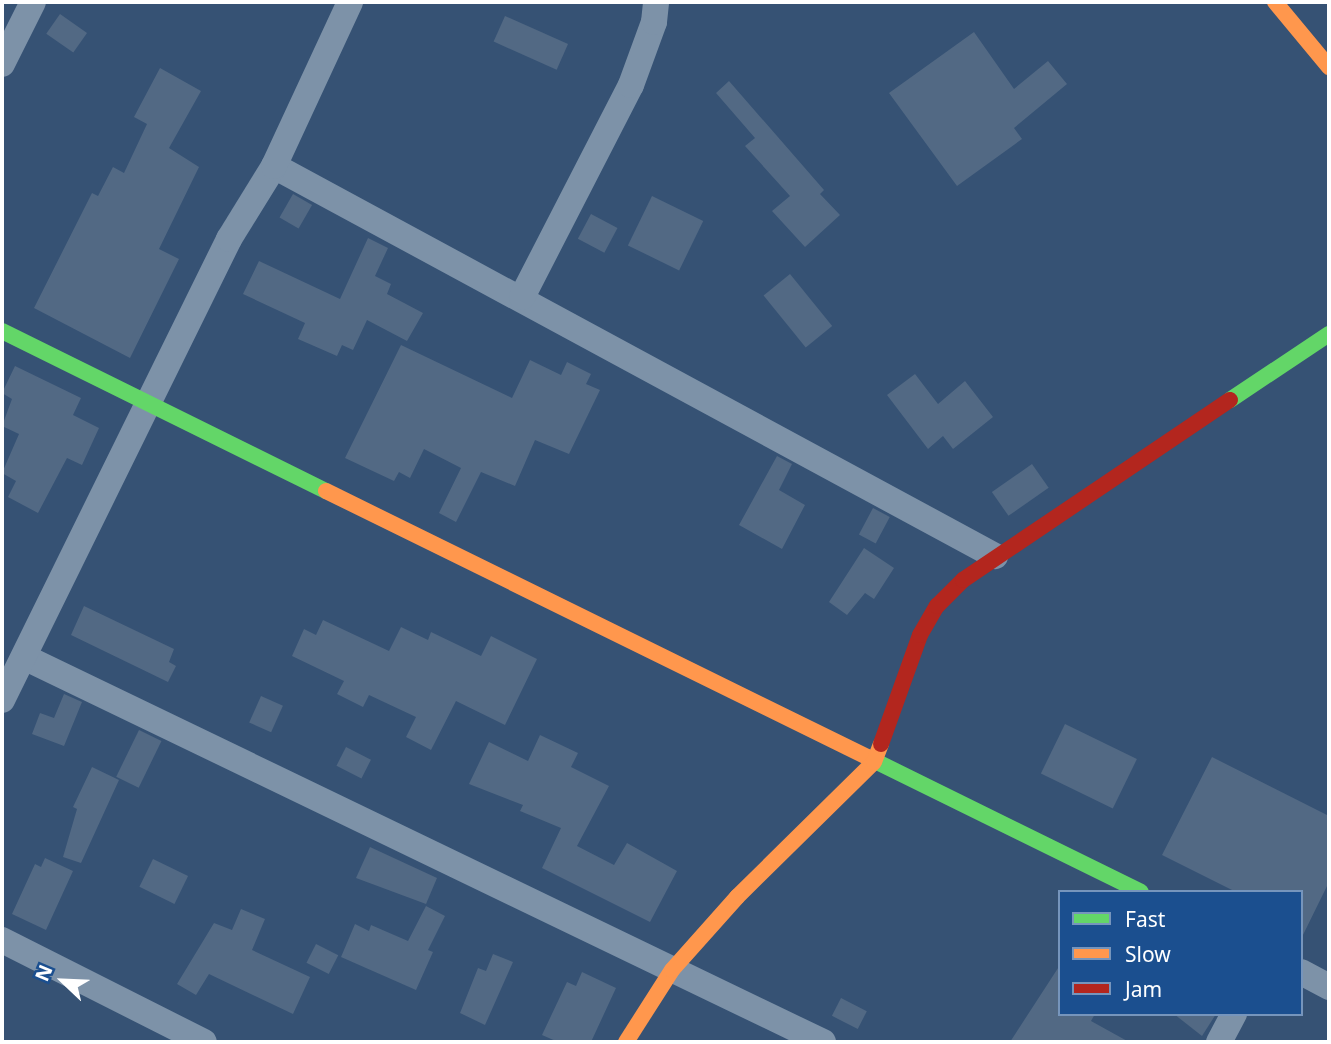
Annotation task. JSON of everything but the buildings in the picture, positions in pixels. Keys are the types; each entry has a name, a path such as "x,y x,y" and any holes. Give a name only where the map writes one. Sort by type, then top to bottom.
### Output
{"main road":[{"path":"1275,2 1329,67"},
{"path":"2,331 1137,890"},
{"path":"626,1042 672,970 746,888 874,762 926,626 963,580 1329,334"}],"street":[{"path":"2,64 33,2"},
{"path":"2,700 229,239 274,166 350,2"},
{"path":"522,297 631,85 654,22 656,2"},
{"path":"274,166 522,297 995,556"},
{"path":"24,657 823,1042"},
{"path":"2,940 204,1042"},
{"path":"1303,973 1329,987"},
{"path":"1219,1042 1233,1016"}],"traffic: fast":[{"path":"2,331 326,491"},
{"path":"1230,400 1329,334"},
{"path":"867,757 1137,890"}],"traffic: slow":[{"path":"1275,2 1329,67"},
{"path":"326,491 867,757"},
{"path":"626,1042 672,970 737,897 874,762 881,744"}],"traffic: jam":[{"path":"881,744 920,635 937,606 963,580 1230,400"}]}
